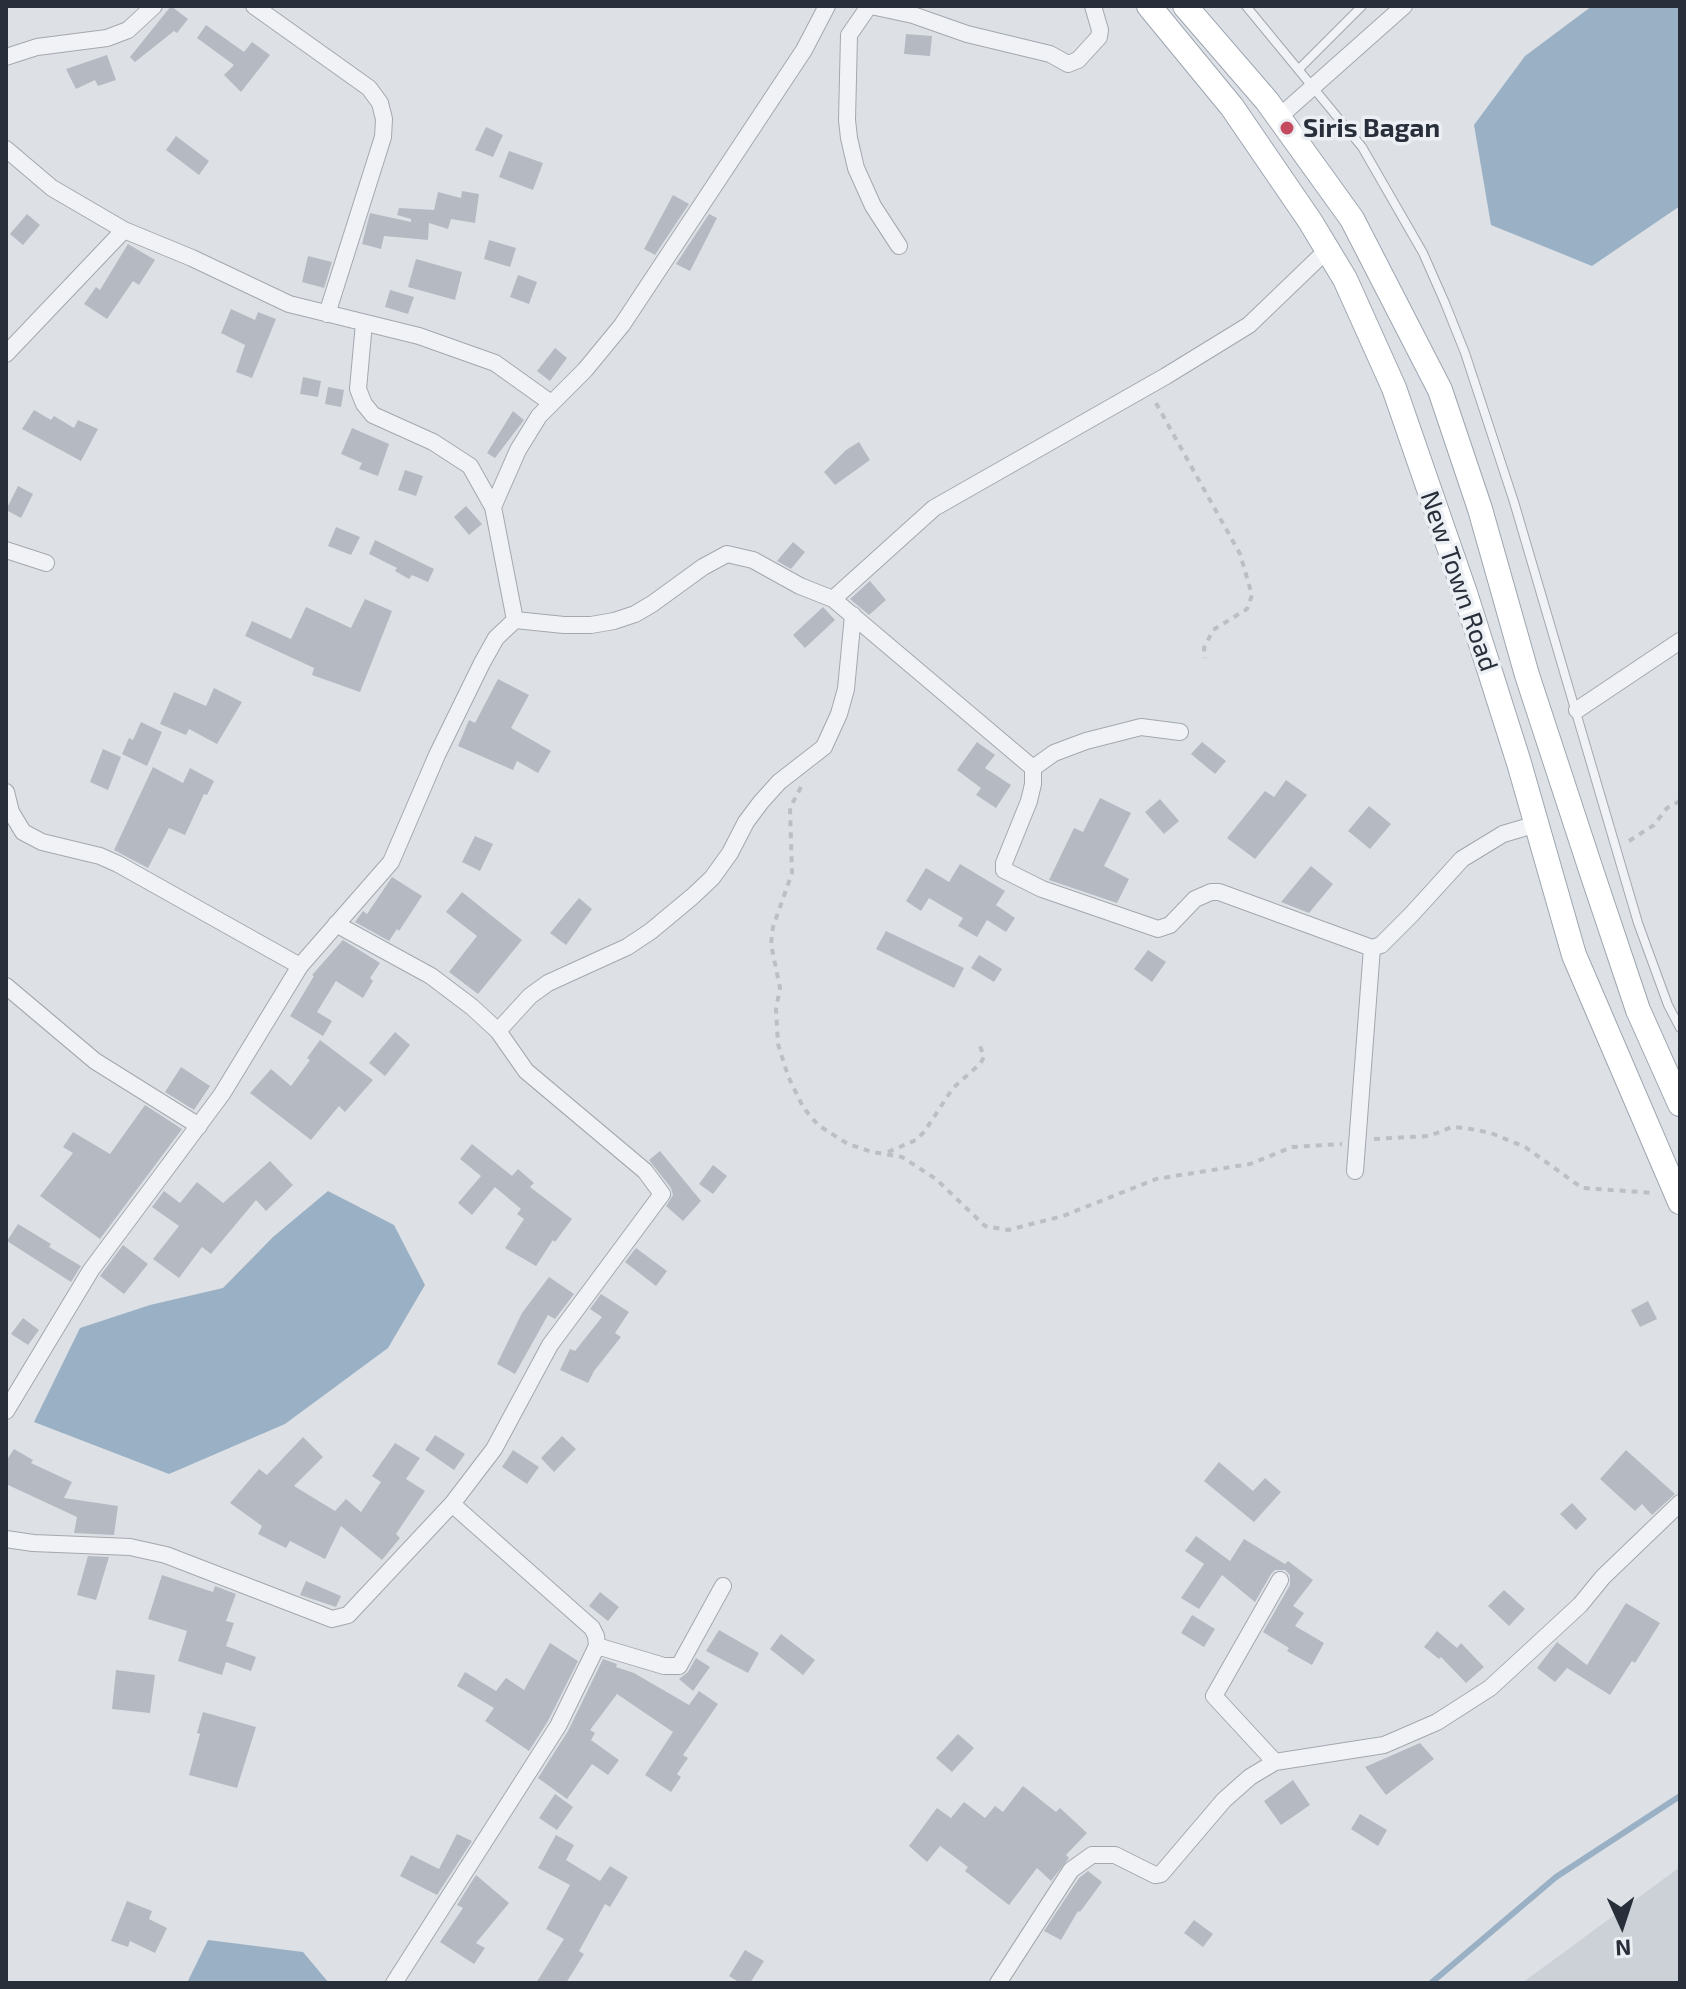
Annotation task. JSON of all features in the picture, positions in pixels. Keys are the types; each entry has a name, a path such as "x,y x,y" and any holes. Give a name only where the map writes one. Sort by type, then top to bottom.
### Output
{"main road":[{"name":"New Town Road","path":"1149,6 1232,107 1327,250 1345,279 1394,388 1465,593 1574,955 1678,1196"},
{"name":"New Town Road","path":"1185,6 1279,117 1352,219 1440,390 1480,509 1527,675 1638,1010 1680,1104"}],"street":[{"path":"6,57 37,47 107,38 128,30 154,6"},
{"path":"254,6 369,88 380,103 384,119 383,137 327,314"},
{"path":"493,507 518,450 539,416 585,370 622,325 804,50 827,6"},
{"path":"899,246 867,193 856,168 849,138 849,35 870,6 1050,54 1068,64 1078,60 1099,37 1093,6"},
{"path":"1279,117 1404,6"},
{"path":"6,149 52,188 124,230 289,304 419,336 495,363 551,403"},
{"path":"6,354 124,230"},
{"path":"833,599 934,508 1249,325 1327,250"},
{"path":"364,323 358,389 364,404 373,415 433,442 470,466 493,507 515,620"},
{"path":"6,550 46,563"},
{"path":"6,1411 91,1270 222,1094 300,966 391,862 482,663 496,638 515,620 577,625 614,621 644,609 703,567 727,554 753,560 800,586 833,599 1033,768"},
{"path":"498,1031 530,996 548,983 627,947 651,931 712,878 761,802 779,782 818,753 831,733 846,689 853,615"},
{"path":"1577,710 1680,641"},
{"path":"1180,732 1141,727 1054,753 1033,768 1029,801 1004,870 1042,889 1158,929 1170,925 1195,899 1219,892 1372,948 1381,945 1462,859 1503,834 1537,824"},
{"path":"6,792 11,812 23,832 42,842 100,856 118,864 300,966"},
{"path":"6,1539 130,1547 166,1555 332,1619 348,1615 452,1504 494,1449 550,1345 662,1194 645,1171 526,1071 498,1031 472,1007 431,976 336,924"},
{"path":"1355,1171 1372,948"},
{"path":"6,986 95,1061 199,1126"},
{"path":"998,1983 1071,1870 1092,1855 1115,1855 1155,1875 1161,1874 1224,1800 1250,1777 1275,1762 1384,1745 1437,1722 1490,1688 1680,1503"},
{"path":"394,1983 558,1726 597,1646 592,1628 452,1504"},
{"path":"1275,1762 1214,1696 1280,1580"},
{"path":"597,1646 664,1666 679,1666 723,1586"}],"lane":[{"path":"1246,6 1362,147 1423,253 1445,303 1465,353 1514,502 1638,923 1668,1005 1680,1028"},
{"path":"1299,69 1362,6"}],"path":[{"path":"1147,387 1240,554 1252,595 1247,609 1213,630 1204,648 1205,658"},
{"path":"818,753 790,808 792,873 773,927 771,944 780,988 776,1009 778,1044 788,1076 803,1107 818,1125 848,1144 902,1157 936,1179 985,1226 1008,1230 1063,1216 1156,1179 1250,1164 1292,1147 1346,1144"},
{"path":"1617,849 1654,825 1667,808 1680,801"},
{"path":"885,1153 916,1140 924,1132 953,1088 980,1064 984,1057 980,1046"},
{"path":"1371,1140 1429,1136 1458,1126 1491,1133 1525,1147 1582,1188 1678,1196"}],"shaded area":[{"path":"1680,1867 1680,1983 1522,1983"}],"water":[{"path":"1592,6 1680,6 1680,206 1592,266 1491,225 1474,125 1525,56"},
{"path":"328,1191 394,1225 425,1285 388,1348 285,1424 169,1474 34,1422 80,1328 150,1305 223,1288 273,1237"},
{"path":"208,1940 303,1952 329,1983 187,1983"}],"building":[{"path":"171,6 188,19 177,33 174,31 135,62 130,57"},
{"path":"206,25 244,52 252,42 270,55 241,92 224,75 234,65 197,38"},
{"path":"906,34 932,36 930,56 904,54"},
{"path":"107,55 116,80 98,86 95,80 76,89 66,69"},
{"path":"486,127 503,135 493,157 475,150"},
{"path":"176,136 209,161 199,175 166,150"},
{"path":"509,151 543,163 533,190 499,177"},
{"path":"462,191 479,194 475,223 451,219 448,229 429,223 428,240 384,236 381,249 362,244 370,213 411,222 411,219 397,215 399,208 434,210 438,192 461,198"},
{"path":"673,195 689,204 655,255 644,249"},
{"path":"27,214 40,225 23,245 10,234"},
{"path":"709,214 717,218 690,271 676,264"},
{"path":"489,240 516,248 510,267 484,259"},
{"path":"128,244 155,260 139,285 133,281 107,319 84,304 96,287 100,290"},
{"path":"308,256 332,262 324,288 302,282"},
{"path":"416,259 462,272 455,300 408,287"},
{"path":"518,275 537,282 529,304 510,297"},
{"path":"390,290 414,297 408,314 385,307"},
{"path":"231,309 255,320 258,312 276,319 252,378 236,372 245,345 221,333"},
{"path":"555,348 567,358 550,381 537,371"},
{"path":"303,377 321,381 318,397 300,394"},
{"path":"328,387 344,390 341,407 325,404"},
{"path":"34,410 51,420 54,416 74,428 78,420 98,429 81,461 22,429"},
{"path":"513,411 524,420 495,458 487,453"},
{"path":"352,428 389,444 378,476 359,469 362,463 341,454"},
{"path":"859,442 870,460 835,485 824,472"},
{"path":"405,470 423,476 416,496 398,490"},
{"path":"18,486 33,494 21,518 6,510"},
{"path":"466,506 482,524 469,535 454,517"},
{"path":"336,527 360,537 351,555 328,546"},
{"path":"375,540 434,569 428,582 412,575 409,579 395,571 397,568 369,554"},
{"path":"793,542 805,552 791,569 777,561"},
{"path":"870,581 886,600 869,615 850,599"},
{"path":"365,599 392,611 360,692 312,675 314,668 245,636 252,621 291,639 306,607 351,628"},
{"path":"823,607 835,620 805,648 793,635"},
{"path":"498,679 529,695 511,728 551,751 538,773 517,761 513,770 458,746 469,720 475,723"},
{"path":"214,688 242,702 217,744 189,729 186,735 160,724 174,692 206,706"},
{"path":"141,722 162,732 147,766 122,754"},
{"path":"977,742 995,755 985,768 1011,785 996,808 976,795 981,788 957,770"},
{"path":"1202,742 1226,761 1215,774 1191,754"},
{"path":"103,749 121,757 108,790 90,782"},
{"path":"153,767 183,783 190,768 214,781 207,795 204,794 185,835 169,828 148,868 114,850"},
{"path":"1286,780 1307,795 1255,859 1227,838 1265,791 1274,797"},
{"path":"1100,798 1131,813 1104,866 1129,879 1117,903 1049,880 1074,828 1083,832"},
{"path":"1160,799 1179,821 1164,834 1145,812"},
{"path":"1369,806 1391,824 1370,849 1348,831"},
{"path":"475,836 493,844 480,871 462,862"},
{"path":"960,864 1005,891 996,905 1015,918 1006,932 987,920 977,937 958,926 963,918 929,898 921,911 906,901 926,868 949,882"},
{"path":"1311,866 1333,884 1309,913 1281,902"},
{"path":"392,877 422,896 389,941 355,922 363,911 367,914"},
{"path":"462,892 522,940 478,994 449,972 477,936 446,912"},
{"path":"579,898 592,909 566,945 550,933"},
{"path":"886,931 964,968 954,988 876,949"},
{"path":"343,940 380,963 370,978 373,981 363,998 336,981 317,1012 332,1021 323,1036 290,1016 312,975"},
{"path":"1148,950 1166,962 1152,982 1134,969"},
{"path":"979,955 1002,969 994,982 971,968"},
{"path":"395,1032 410,1045 385,1076 369,1063"},
{"path":"320,1040 373,1080 345,1112 339,1106 311,1140 250,1093 271,1069 291,1086"},
{"path":"181,1067 210,1086 194,1110 165,1092"},
{"path":"145,1105 182,1129 100,1239 40,1196 73,1153 63,1147 73,1132 110,1154"},
{"path":"472,1144 512,1176 518,1169 534,1183 530,1187 572,1219 536,1266 505,1248 524,1219 517,1214 521,1209 495,1187 472,1215 458,1203 481,1176 460,1159"},
{"path":"660,1151 701,1201 683,1221 666,1206 673,1195 671,1188 649,1160"},
{"path":"270,1161 293,1185 266,1211 256,1200 211,1254 202,1247 179,1278 153,1259 179,1226 152,1207 164,1191 180,1203 197,1182 223,1203"},
{"path":"713,1165 727,1176 713,1194 699,1184"},
{"path":"18,1224 81,1266 71,1282 7,1241"},
{"path":"123,1245 148,1264 124,1294 100,1276"},
{"path":"636,1248 667,1271 656,1286 625,1262"},
{"path":"549,1277 574,1294 555,1319 548,1315 515,1374 497,1364 522,1313"},
{"path":"601,1294 629,1312 615,1333 621,1337 588,1383 560,1370 570,1349 575,1351 602,1317 590,1309"},
{"path":"1648,1301 1657,1319 1640,1327 1631,1310"},
{"path":"23,1318 39,1330 28,1345 11,1334"},
{"path":"435,1435 465,1454 454,1470 425,1450"},
{"path":"562,1436 576,1449 554,1472 541,1458"},
{"path":"303,1437 323,1457 294,1486 335,1511 346,1499 361,1512 381,1482 372,1476 395,1443 420,1458 406,1479 425,1491 396,1534 400,1538 382,1560 341,1526 325,1559 290,1541 286,1548 258,1534 262,1526 230,1503 259,1469 267,1475"},
{"path":"14,1449 33,1460 31,1463 72,1482 64,1498 118,1506 114,1535 74,1533 77,1517 6,1484 6,1461"},
{"path":"513,1450 539,1467 527,1484 502,1467"},
{"path":"1626,1450 1675,1494 1652,1515 1642,1504 1635,1511 1600,1479"},
{"path":"1219,1462 1253,1491 1265,1478 1281,1492 1254,1522 1204,1481"},
{"path":"1572,1503 1587,1519 1576,1530 1560,1514"},
{"path":"1196,1536 1230,1561 1244,1539 1285,1564 1288,1561 1313,1580 1293,1606 1304,1613 1295,1626 1324,1643 1312,1665 1263,1632 1290,1585 1290,1575 1285,1570 1275,1570 1271,1574 1255,1602 1222,1575 1199,1609 1181,1598 1204,1564 1185,1551"},
{"path":"88,1556 109,1557 96,1600 77,1595"},
{"path":"162,1575 213,1592 215,1586 236,1594 226,1621 234,1623 226,1646 256,1657 251,1671 226,1662 222,1675 178,1661 187,1631 148,1619"},
{"path":"306,1581 341,1596 336,1607 300,1595"},
{"path":"1504,1590 1525,1609 1509,1626 1488,1606"},
{"path":"600,1592 619,1607 608,1621 589,1606"},
{"path":"1626,1603 1660,1623 1610,1695 1567,1668 1555,1682 1537,1668 1557,1642 1587,1665"},
{"path":"1192,1615 1215,1629 1204,1647 1181,1633"},
{"path":"719,1630 759,1653 748,1673 706,1651"},
{"path":"1437,1631 1457,1648 1461,1643 1484,1667 1466,1683 1441,1657 1439,1659 1424,1647"},
{"path":"781,1634 815,1660 803,1675 770,1649"},
{"path":"550,1643 578,1661 529,1751 485,1721 494,1708 457,1686 465,1672 496,1691 506,1678 524,1690"},
{"path":"696,1658 710,1667 693,1691 679,1679 688,1672"},
{"path":"603,1659 689,1705 699,1691 718,1704 683,1755 688,1758 677,1774 681,1777 671,1792 645,1775 673,1732 617,1694 590,1730 595,1733 591,1740 619,1760 608,1775 592,1764 567,1799 538,1778 568,1731"},
{"path":"116,1670 155,1675 150,1713 112,1709"},
{"path":"203,1712 256,1727 237,1788 189,1775"},
{"path":"958,1734 974,1748 952,1772 936,1758"},
{"path":"1420,1743 1434,1759 1386,1795 1365,1767"},
{"path":"1293,1780 1310,1805 1281,1825 1264,1801"},
{"path":"1023,1786 1056,1812 1060,1808 1087,1833 1066,1855 1069,1858 1051,1881 1037,1868 1009,1905 965,1871 968,1867 940,1846 927,1862 909,1846 937,1808 951,1818 964,1802 985,1818 995,1806 1003,1812"},
{"path":"555,1794 573,1807 557,1830 539,1818"},
{"path":"1360,1814 1387,1830 1378,1846 1351,1829"},
{"path":"457,1834 472,1841 437,1895 400,1876 411,1855 439,1869"},
{"path":"556,1835 574,1845 566,1860 600,1881 610,1866 628,1877 610,1907 605,1904 579,1951 584,1954 566,1983 536,1983 564,1939 546,1929 570,1885 538,1868"},
{"path":"1088,1871 1102,1882 1078,1911 1061,1940 1044,1931 1079,1878"},
{"path":"476,1875 509,1903 476,1943 485,1948 474,1964 440,1942 463,1908 457,1905"},
{"path":"127,1901 152,1911 149,1919 167,1928 155,1953 130,1941 128,1947 111,1941"},
{"path":"1194,1920 1213,1934 1203,1947 1184,1933"},
{"path":"745,1950 764,1961 750,1983 740,1983 729,1976"}],"waterway":[{"path":"1431,1983 1556,1877 1680,1796"}],"place":[{"name":"Siris Bagan","path":"1287,128"}]}
